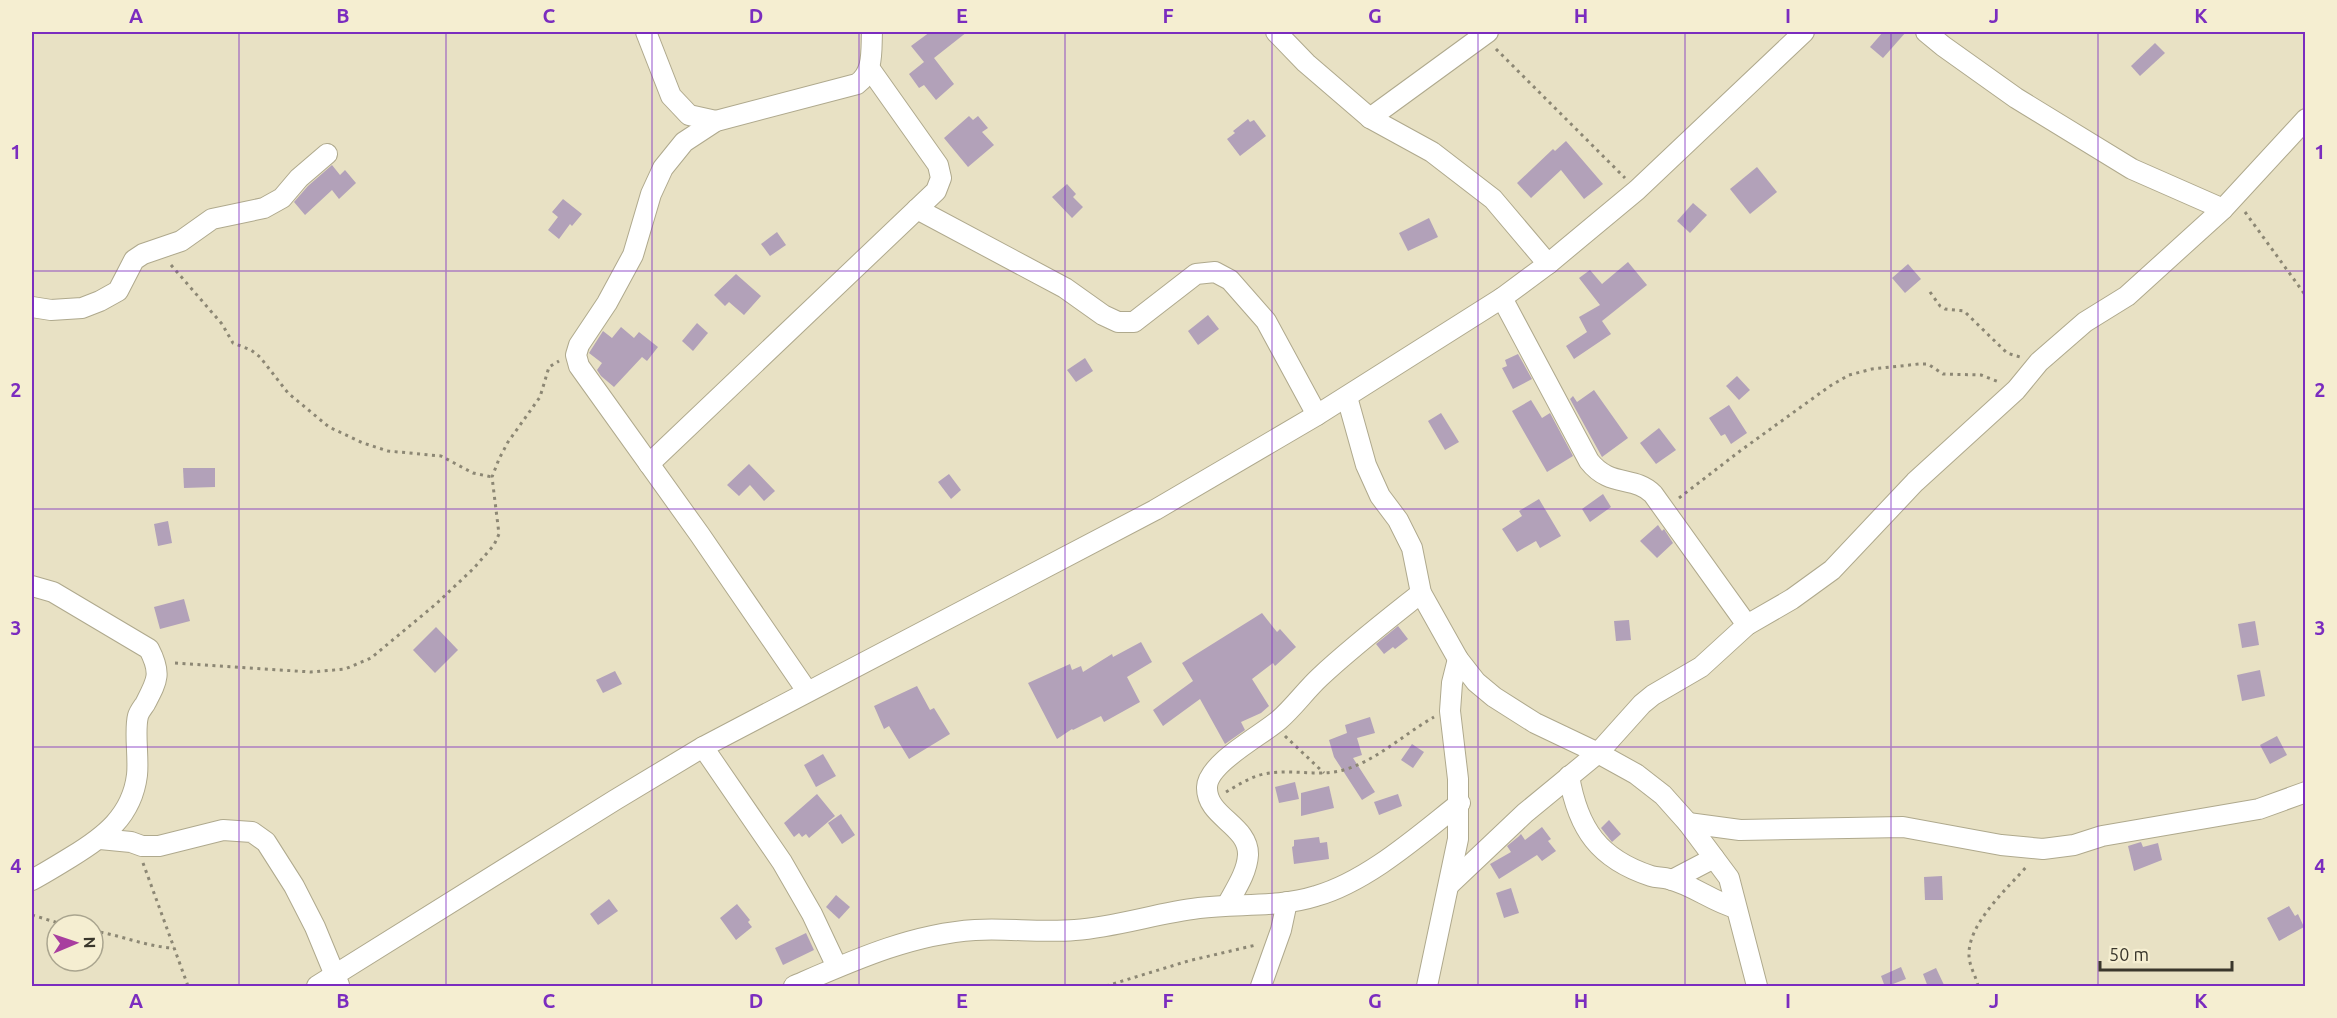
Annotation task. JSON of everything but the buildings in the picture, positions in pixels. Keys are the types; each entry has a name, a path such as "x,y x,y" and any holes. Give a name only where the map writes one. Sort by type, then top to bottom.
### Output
{"street":[{"path":"646,32 671,96 689,115 716,121"},
{"path":"807,691 579,366 576,355 579,345 607,303 633,255 651,194 663,168 684,142 716,121 857,84 865,78 870,69 872,32"},
{"path":"1276,32 1306,63 1370,118 1432,152 1493,199 1548,264"},
{"path":"317,987 337,981 703,747 1155,510 1317,415 1502,298 1548,264 1637,190 1804,32"},
{"path":"1926,32 2016,98 2132,169 2229,203"},
{"path":"1370,118 1485,34"},
{"path":"649,464 936,191 941,178 938,165 870,69"},
{"path":"1450,884 1517,819 1598,753 1642,704 1701,667 1747,625 1792,599 1832,570 1915,482 2016,390 2039,362 2085,322 2127,296 2229,203 2306,119"},
{"path":"32,307 51,310 82,308 100,301 118,291 134,260 158,248 181,241 212,219 264,208 282,198 299,178 327,154"},
{"path":"917,209 1065,288 1103,315 1118,322 1134,322 1196,274 1215,272 1230,280 1266,321 1317,415"},
{"path":"1502,298 1589,461 1604,476 1645,486 1747,625"},
{"path":"1347,396 1366,465 1380,496 1398,520 1412,548 1421,593 1458,659 1476,682 1494,698 1535,723 1636,774 1663,795 1688,823 1729,878 1757,987"},
{"path":"32,586 53,592 149,649 156,661 158,673 157,682 138,716 137,773 135,791 129,806 118,822 100,839 32,880"},
{"path":"1227,905 1244,872 1247,851 1236,828 1211,804 1207,784 1211,776 1249,741 1276,723 1319,678 1378,626 1421,593"},
{"path":"1427,987 1458,839 1460,803 1450,711 1452,683 1458,659"},
{"path":"703,747 782,862 812,914 837,967"},
{"path":"1569,777 1580,819 1604,851 1618,863 1654,877 1672,880 1717,902 1736,908"},
{"path":"1688,823 1740,830 1903,827 1972,840 2043,849 2074,845 2140,829 2259,809 2306,792"},
{"path":"794,987 891,946 973,930 1075,930 1107,927 1172,911 1287,902 1315,897 1348,884 1423,832 1460,803"},
{"path":"118,822 136,844"},
{"path":"100,839 159,846 223,830 252,832 266,842 294,886 315,927 337,981"},
{"path":"1672,880 1714,858"},
{"path":"1261,987 1276,945 1287,902"}],"path":[{"path":"1485,34 1637,190"},
{"path":"2229,203 2306,296"},
{"path":"158,248 194,294 222,324 233,343 252,350 260,357 288,393 329,427 380,448 441,456 473,473 492,477"},
{"path":"1930,292 1945,309 1964,311 2007,352 2039,362"},
{"path":"156,661 311,672 345,669 371,658 436,604 474,568 494,545 499,534 492,477 499,459 508,442 540,397 549,367 579,345"},
{"path":"1663,510 1740,451 1830,386 1849,375 1894,366 1928,364 1943,374 1981,375 2016,390"},
{"path":"1211,804 1243,782 1262,774 1325,773 1346,769 1370,760 1410,732 1450,711"},
{"path":"1276,723 1293,746 1325,773"},
{"path":"136,844 188,987"},
{"path":"1978,987 1969,963 1968,952 1980,920 2043,849"},
{"path":"105,934 132,939 152,946 174,948"},
{"path":"1106,987 1232,949 1254,945 1276,945"}]}
